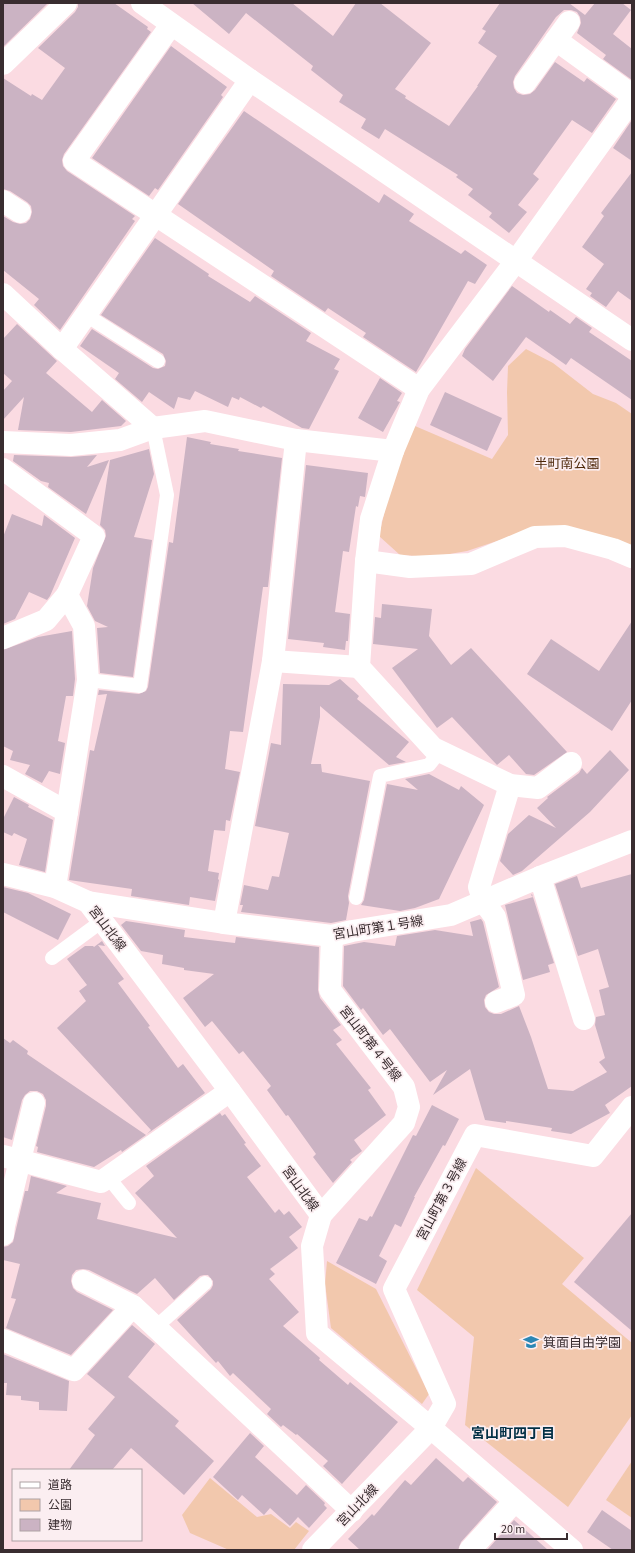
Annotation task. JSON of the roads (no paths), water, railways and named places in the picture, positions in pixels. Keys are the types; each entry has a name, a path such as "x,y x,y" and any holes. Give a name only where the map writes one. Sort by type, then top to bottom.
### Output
{"street":[{"path":"3,64 66,3"},
{"path":"142,3 250,80 632,340"},
{"path":"525,83 569,22"},
{"path":"172,25 74,161 419,389"},
{"path":"556,40 632,95"},
{"path":"62,349 154,215 250,80"},
{"path":"359,667 366,562 371,519 393,451 419,389 516,261 632,99"},
{"path":"3,294 62,349 153,428"},
{"path":"3,442 78,444 120,440 153,428 205,421 296,440 393,451"},
{"path":"224,923 273,661 296,440"},
{"path":"3,468 94,536 67,595 46,620 3,638"},
{"path":"366,562 410,567 472,564 535,537 565,536 613,549 632,557"},
{"path":"55,887 88,680 84,626 67,595"},
{"path":"273,661 359,667 433,748 510,785 538,788 571,763"},
{"path":"3,776 67,812"},
{"path":"496,1002 514,995 495,917 484,902 479,887 510,785"},
{"name":"宮山町第１号線","path":"88,902 224,923 332,936 451,915 540,877 632,841"},
{"name":"宮山北線","path":"3,874 55,887 88,902 321,1215 312,1246 317,1333 431,1428 313,1550"},
{"path":"540,877 584,1019"},
{"name":"宮山町第４号線","path":"321,1215 404,1124 409,1107 404,1087 330,990 332,936"},
{"path":"11,1158 101,1182 230,1091"},
{"path":"3,1234 11,1158 34,1103"},
{"name":"宮山町第３号線","path":"431,1428 445,1404 394,1289 475,1135 593,1156 632,1107"},
{"path":"83,1281 133,1306 352,1511"},
{"path":"3,1340 74,1370 133,1306"},
{"path":"431,1428 572,1550"},
{"path":"470,1550 515,1501"}],"lane":[{"path":"86,315 158,361"},
{"path":"88,680 140,686 167,495 153,428"},
{"path":"356,898 380,776 429,765 440,751"},
{"path":"52,958 102,921"},
{"path":"108,1177 130,1203"},
{"path":"156,1327 205,1283"}],"place":[{"name":"箕面自由学園","path":"531,1342"}],"district":[{"name":"宮山町四丁目","path":"513,1433"}],"park label":[{"name":"半町南公園","path":"567,463"}]}
